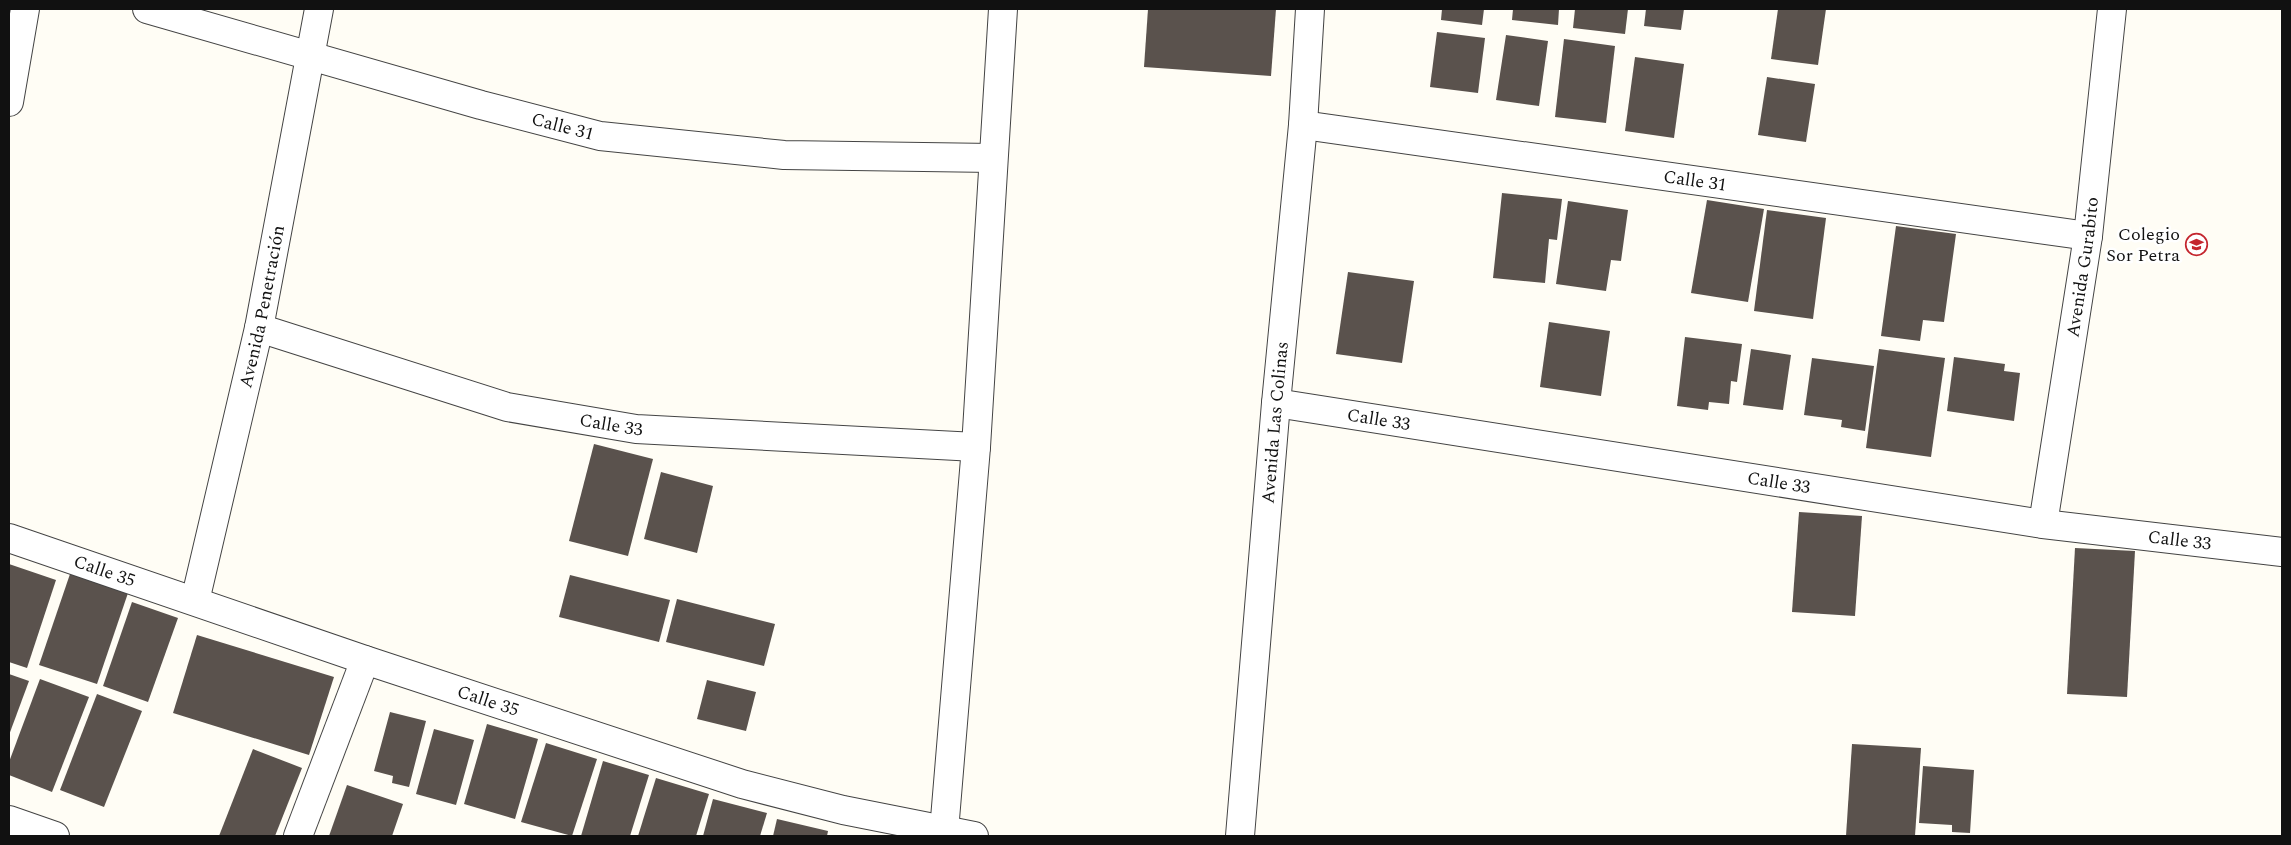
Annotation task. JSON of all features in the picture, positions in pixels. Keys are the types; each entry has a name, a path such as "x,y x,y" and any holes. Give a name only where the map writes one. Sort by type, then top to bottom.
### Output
{"street":[{"path":"9,102 25,9"},
{"name":"Calle 31","path":"146,9 481,105 600,136 784,155 993,158"},
{"name":"Avenida Penetración","path":"195,601 259,328 319,9"},
{"path":"944,832 976,447 1003,9"},
{"name":"Avenida Las Colinas","path":"1240,836 1276,403 1303,125 1310,9"},
{"name":"Avenida Gurabito","path":"2043,524 2088,236 2112,9"},
{"name":"Calle 31","path":"1303,125 2088,236"},
{"name":"Calle 33","path":"259,328 507,407 636,430 976,447"},
{"name":"Calle 33","path":"1276,403 2043,524 2282,552"},
{"name":"Calle 35","path":"9,538 365,660 742,784 843,810 944,832 974,836"},
{"path":"298,836 365,660"},
{"path":"9,820 55,836"}],"building":[{"path":"1148,9 1276,9 1271,76 1144,67"},
{"path":"1442,9 1484,9 1482,25 1441,20"},
{"path":"1513,9 1559,9 1558,25 1512,20"},
{"path":"1575,9 1628,9 1625,34 1573,28"},
{"path":"1646,9 1684,9 1681,30 1644,26"},
{"path":"1778,9 1826,9 1818,65 1771,59"},
{"path":"1437,32 1485,38 1478,93 1430,87"},
{"path":"1506,35 1548,41 1539,106 1496,100"},
{"path":"1564,39 1615,46 1606,123 1555,117"},
{"path":"1635,57 1684,64 1674,138 1625,131"},
{"path":"1767,77 1815,84 1806,142 1758,135"},
{"path":"1502,193 1562,199 1557,240 1549,239 1545,283 1493,278"},
{"path":"1707,200 1764,209 1748,302 1691,293"},
{"path":"1568,201 1628,210 1621,261 1611,260 1606,291 1556,284"},
{"path":"1767,210 1826,218 1813,319 1754,311"},
{"path":"1896,226 1956,234 1944,322 1923,320 1920,341 1881,336"},
{"path":"1348,272 1414,281 1402,363 1336,354"},
{"path":"1549,322 1610,331 1601,396 1540,387"},
{"path":"1685,337 1742,344 1737,382 1731,381 1729,404 1709,402 1708,410 1677,406"},
{"path":"1751,349 1791,355 1783,410 1743,405"},
{"path":"1879,349 1945,358 1931,457 1866,448"},
{"path":"1954,357 2005,364 2004,371 2020,373 2014,421 1947,411"},
{"path":"1812,358 1874,366 1865,431 1841,427 1842,420 1804,415"},
{"path":"594,444 653,459 628,556 569,541"},
{"path":"661,472 713,486 697,553 644,539"},
{"path":"1799,512 1862,516 1855,616 1792,612"},
{"path":"2075,548 2135,551 2127,697 2067,694"},
{"path":"9,564 56,580 27,668 9,662"},
{"path":"70,574 128,593 97,684 39,665"},
{"path":"570,575 670,600 659,642 559,617"},
{"path":"677,599 775,624 764,666 666,642"},
{"path":"132,602 178,618 148,702 103,686"},
{"path":"197,635 334,677 309,755 173,713"},
{"path":"9,674 29,681 9,735"},
{"path":"40,679 89,697 52,792 9,775 9,762"},
{"path":"707,680 756,692 746,731 697,719"},
{"path":"97,694 142,711 104,807 60,790"},
{"path":"390,712 426,721 409,787 392,783 393,776 374,771"},
{"path":"487,724 538,739 515,819 464,804"},
{"path":"434,729 474,740 456,805 416,794"},
{"path":"546,743 597,759 572,836 521,822"},
{"path":"1852,744 1921,748 1915,836 1846,836"},
{"path":"253,749 302,768 275,836 219,836"},
{"path":"603,761 649,775 630,836 581,836"},
{"path":"1923,766 1974,770 1970,833 1952,832 1952,825 1919,823"},
{"path":"656,778 709,794 696,836 638,836"},
{"path":"347,785 403,804 392,836 329,836"},
{"path":"713,799 767,813 760,836 703,836"},
{"path":"777,819 828,831 827,836 773,836"}],"place":[{"name":"Colegio Sor Petra","path":"2196,244"}]}
